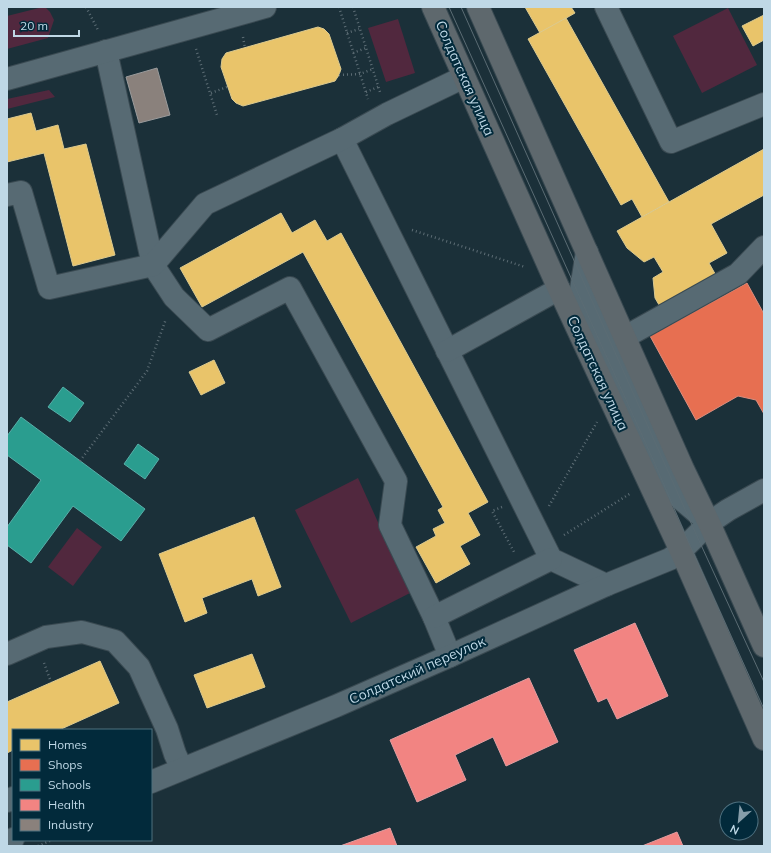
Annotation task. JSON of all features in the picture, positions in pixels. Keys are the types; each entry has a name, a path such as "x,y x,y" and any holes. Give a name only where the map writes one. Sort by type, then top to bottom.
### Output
{"main road":[{"name":"Солдатская улица","path":"433,7 559,289 680,551 764,739"},
{"path":"478,7 683,469 764,646"}],"street":[{"path":"7,78 265,7"},
{"path":"606,7 672,142 764,104"},
{"path":"106,51 154,265 174,297 208,330 290,288 396,481 390,525 434,616 450,656"},
{"path":"7,195 21,192 49,288 154,265 205,204 342,139 381,117 464,77"},
{"path":"342,139 544,545 606,584"},
{"path":"625,337 738,274 764,247"},
{"path":"587,252 581,289 675,494 709,523"},
{"path":"447,351 559,289"},
{"name":"Солдатский переулок","path":"152,782 329,709 450,656 606,584 670,559 709,523 728,510 764,490"},
{"path":"434,616 525,572 544,545"},
{"path":"7,654 46,637 82,632 115,641 139,667 159,732 175,754 182,770"}],"path":[{"path":"86,7 98,30"},
{"path":"339,7 366,92 381,117"},
{"path":"353,7 378,87 381,117"},
{"path":"347,33 359,29"},
{"path":"242,33 245,48"},
{"path":"195,46 217,115"},
{"path":"353,53 366,48"},
{"path":"339,75 360,74 373,69"},
{"path":"211,93 228,87"},
{"path":"366,92 378,87"},
{"path":"382,220 530,269"},
{"path":"80,461 147,371 174,297"},
{"path":"544,545 601,417"},
{"path":"544,545 636,490"},
{"path":"520,499 492,511 525,572"},
{"path":"38,846 50,841"}],"shaded area":[{"path":"39,8 46,8 54,20 48,38 7,49 7,16"},
{"path":"728,8 757,65 702,93 673,36"},
{"path":"398,19 415,73 386,82 368,28"},
{"path":"49,90 55,97 7,109 7,99"},
{"path":"358,478 410,593 351,623 295,510"},
{"path":"77,528 102,547 73,586 48,567"}],"building: Homes":[{"path":"525,7 571,7 575,13 540,33"},
{"path":"764,15 764,40 753,46 742,26"},
{"path":"566,18 669,202 642,217 632,199 621,205 528,39"},
{"path":"318,27 324,29 329,34 341,69 335,81 243,106 236,103 232,99 221,67 222,59 226,53"},
{"path":"31,113 36,131 58,125 64,149 86,144 115,255 73,266 44,153 7,162 7,119"},
{"path":"764,149 764,195 711,224 727,253 709,263 718,279 662,310 655,298 653,278 663,272 654,257 644,262 627,248 617,231"},
{"path":"281,213 292,233 315,220 327,241 341,233 488,502 468,513 480,535 460,546 470,564 436,583 416,547 436,536 433,529 445,523 438,510 443,507 303,252 202,307 180,268"},
{"path":"214,360 225,383 201,395 189,372"},
{"path":"254,517 281,587 258,596 252,579 202,598 207,613 185,622 159,554"},
{"path":"252,654 265,687 207,708 194,675"},
{"path":"100,661 119,703 61,729 12,729 12,750 7,753 7,702"}],"building: Shops":[{"path":"747,283 764,314 764,414 756,400 738,396 696,420 650,336"}],"building: Schools":[{"path":"63,387 84,403 70,422 48,407"},
{"path":"21,417 145,509 121,541 73,506 31,563 7,545 7,527 41,480 7,455 7,436"},
{"path":"138,444 159,459 145,479 124,464"}],"building: Health":[{"path":"635,623 668,696 617,719 607,698 598,702 574,650"},
{"path":"529,678 558,742 506,766 493,737 455,755 466,780 417,802 390,740"},
{"path":"390,828 397,846 340,846"},
{"path":"677,832 683,846 642,846"}],"building: Industry":[{"path":"157,68 170,115 139,123 126,77"}],"tram line":[{"path":"449,7 764,709"},
{"path":"461,7 696,534 764,682"}]}
